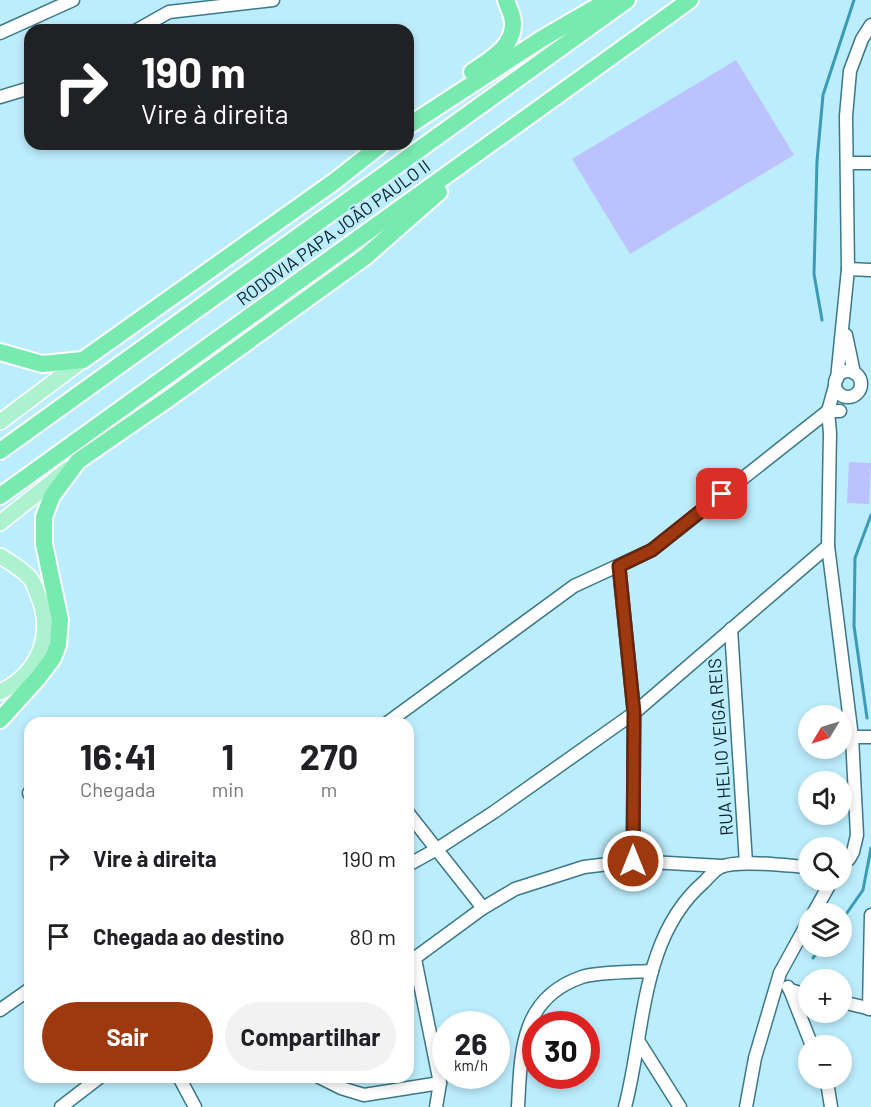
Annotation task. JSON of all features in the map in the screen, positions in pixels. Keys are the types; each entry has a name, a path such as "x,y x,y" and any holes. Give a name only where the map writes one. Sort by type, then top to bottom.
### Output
{"highway":[{"path":"414,119 507,45 513,31 514,20 506,0"},
{"path":"414,120 543,38 605,2 615,0"},
{"name":"RODOVIA PAPA JOÃO PAULO II","path":"0,451 627,0"},
{"name":"RODOVIA PAPA JOÃO PAULO II","path":"0,496 690,0"},
{"path":"0,720 38,678 53,658 58,645 60,620 44,544 44,517 52,496 78,461 365,257 513,127"},
{"path":"0,352 42,364 83,360 374,150"}],"main road":[{"path":"0,422 83,360"},
{"path":"0,523 78,461"},
{"path":"0,556 31,579 42,605 46,633 36,660 25,677 0,692"}],"street":[{"path":"0,33 73,0"},
{"path":"148,24 169,12 273,0"},
{"path":"848,705 828,546 830,453 848,269 846,116 850,70 862,39 871,25"},
{"path":"0,97 24,90"},
{"path":"848,163 871,163"},
{"path":"848,269 871,270"},
{"path":"395,717 574,586 652,550 854,395 859,390 860,381 855,374 844,319"},
{"path":"836,382 844,372 871,381"},
{"path":"836,382 841,395 854,395 871,387"},
{"path":"414,861 437,849 494,812 634,713 828,546"},
{"path":"619,566 634,713 633,861"},
{"name":"RUA HELIO VEIGA REIS","path":"731,628 746,863"},
{"path":"852,854 857,835 852,737 871,737"},
{"path":"414,820 483,908"},
{"path":"414,959 483,908 515,889 584,867 633,861 722,866 746,863 798,866"},
{"path":"625,1107 652,971 675,914 697,888 722,866"},
{"path":"852,1004 870,1009 871,915"},
{"path":"746,1107 755,1058 780,973 798,940"},
{"path":"518,1107 521,1052 531,1018 553,992 583,976 652,971"},
{"path":"780,973 790,990 808,1035"},
{"path":"414,974 432,1049"},
{"path":"790,990 798,992"},
{"path":"0,1010 24,993"},
{"path":"639,1042 680,1107"},
{"path":"61,1107 92,1083"},
{"path":"182,1083 195,1107"},
{"path":"331,1083 364,1095 432,1084"},
{"path":"436,1107 439,1089"},
{"path":"828,1089 831,1107"}],"shaded area":[{"path":"736,60 794,155 630,254 572,159"},
{"path":"849,462 871,463 869,504 847,503"}],"waterway":[{"path":"822,320 814,274 817,161 823,95 854,0"},
{"path":"867,718 854,626 855,558 871,515"},
{"path":"852,906 863,890 871,848"}],"route":[{"path":"633,861 634,713 619,566 652,550 722,494"}]}
